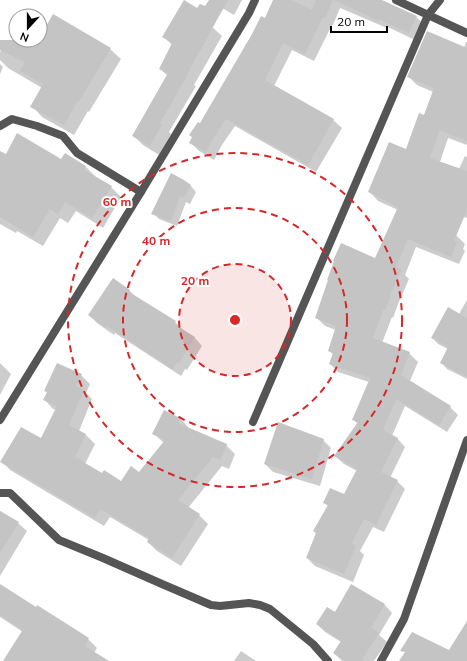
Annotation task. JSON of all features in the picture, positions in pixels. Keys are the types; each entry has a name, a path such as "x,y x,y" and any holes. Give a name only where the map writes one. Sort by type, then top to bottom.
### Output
{"street":[{"path":"0,420 141,192 255,0"},
{"path":"396,0 467,32"},
{"path":"253,422 428,15 440,0"},
{"path":"0,126 12,119 63,136 77,153 141,192"},
{"path":"381,661 404,619 467,440"},
{"path":"0,493 10,493 59,540 211,604 220,606 249,603 270,609 313,644 328,661"}],"building":[{"path":"184,0 197,8 200,4 205,6 209,0 228,0 160,123 162,124 150,146 132,136 168,73 159,69 172,43 162,37"},
{"path":"273,0 291,0 312,10 316,0 333,0 305,54 283,43 265,80 334,119 308,165 226,119 206,152 189,143 192,137 189,135 198,122 200,123 261,16 265,18"},
{"path":"334,0 382,0 417,16 409,33"},
{"path":"53,14 111,48 64,125 30,107 43,84 20,71 25,62 0,50 0,40 8,40 8,48 48,48 48,23"},
{"path":"427,31 467,48 467,141 440,130 430,158 467,171 467,210 454,241 457,242 451,257 408,239 396,267 401,270 385,310 383,310 373,338 410,352 401,375 451,406 439,425 396,399 383,430 398,438 381,472 398,480 376,525 364,519 352,543 356,546 344,574 306,558 316,533 313,531 328,505 323,503 330,488 344,494 357,469 334,456 358,422 352,420 370,378 329,364 333,353 328,351 336,326 315,318 333,261 341,243 375,258 398,207 368,192 389,142 406,149 419,113 424,115 434,88 407,77"},
{"path":"17,133 61,159 65,153 86,166 84,170 112,186 92,218 65,202 58,214 50,209 33,237 0,217 0,151 6,154"},
{"path":"171,173 191,185 183,198 180,196 171,221 151,214"},
{"path":"113,278 130,290 129,292 176,321 174,324 195,337 179,363 177,362 172,369 107,326 106,328 88,315"},
{"path":"448,307 467,318 467,377 440,363 448,347 431,338"},
{"path":"57,363 82,374 76,386 84,390 69,425 86,434 75,457 102,473 104,470 121,481 131,466 139,472 165,440 152,434 164,410 180,418 178,423 227,444 220,460 213,457 178,500 200,514 172,558 147,542 149,538 100,509 95,518 0,462 21,427 41,438 57,406 43,400 47,392 44,391"},
{"path":"278,422 324,439 312,479 264,464"},
{"path":"0,511 19,522 0,553"},
{"path":"0,584 36,607 37,605 89,638 85,646 109,661 3,661 22,630 0,615"},
{"path":"351,584 385,604 371,628 379,633 361,661 345,661 333,653 341,641 316,624 327,607 335,612"},
{"path":"467,621 467,661 399,661 405,652 400,651 412,632 449,650"}]}
